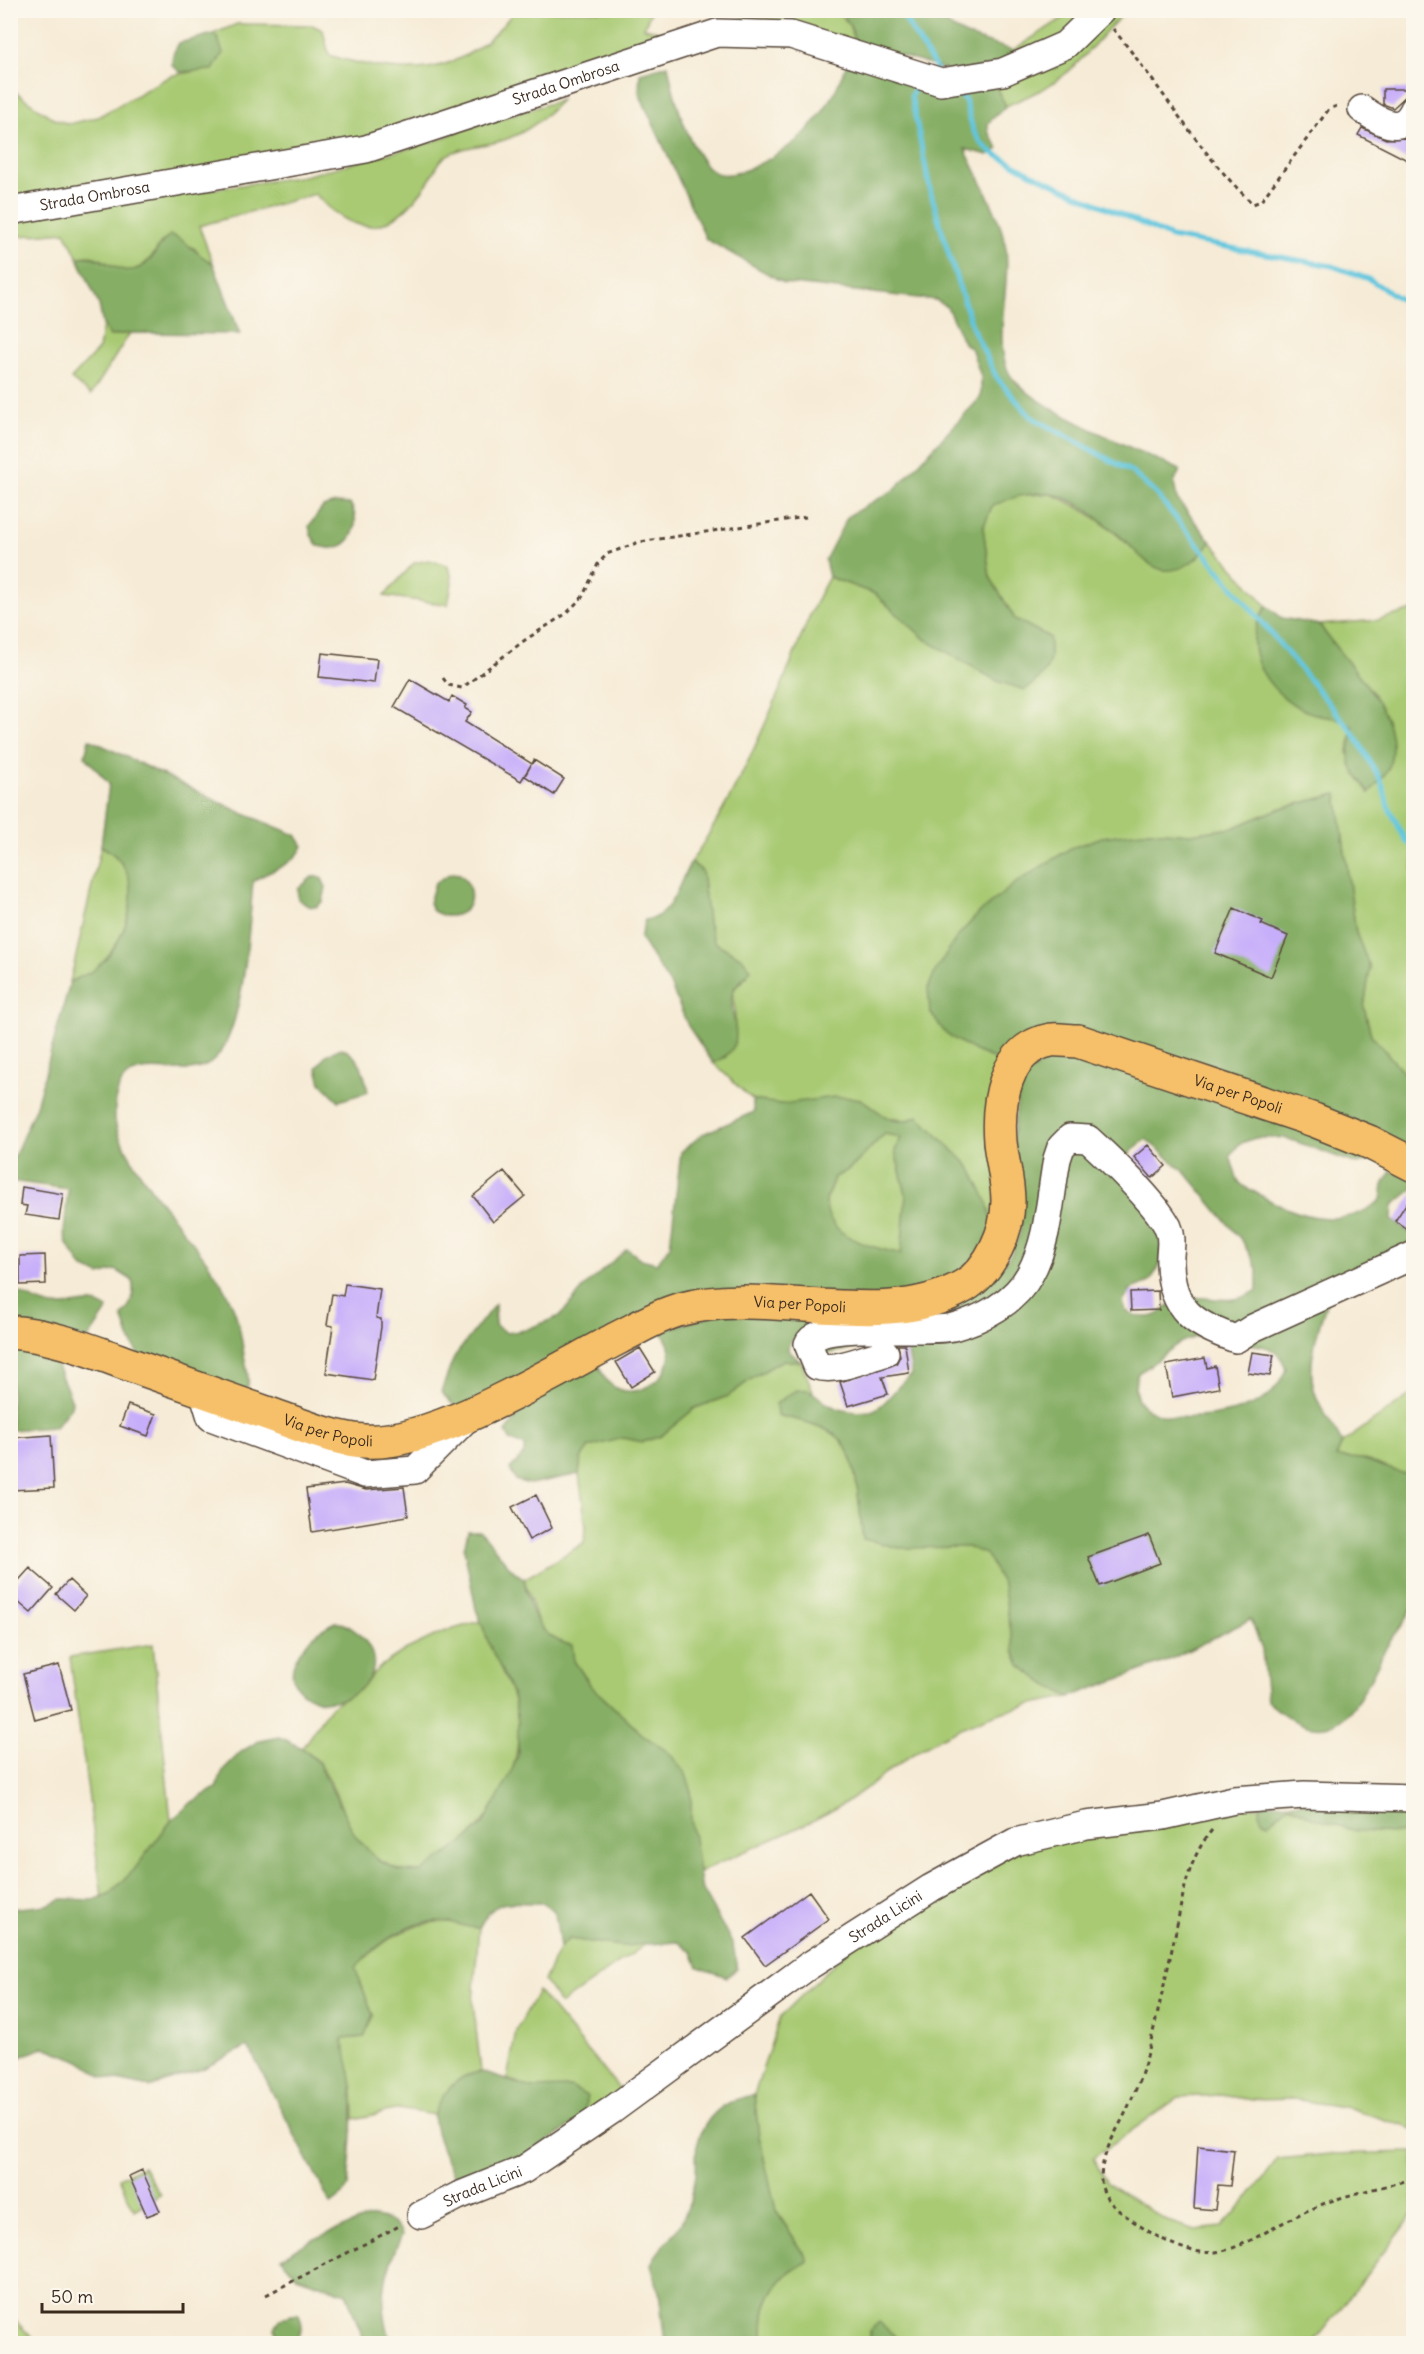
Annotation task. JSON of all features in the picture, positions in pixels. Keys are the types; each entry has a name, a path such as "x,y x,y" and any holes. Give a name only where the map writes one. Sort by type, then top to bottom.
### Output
{"main road":[{"name":"Via per Popoli","path":"10,1332 58,1340 322,1431 366,1442 393,1440 426,1432 474,1411 657,1318 699,1304 750,1300 852,1318 918,1303 967,1284 982,1270 1003,1231 1008,1216 1009,1197 999,1119 1005,1081 1017,1059 1032,1047 1051,1040 1078,1041 1314,1120 1369,1142 1413,1165"}],"street":[{"name":"Strada Ombrosa","path":"10,211 366,149 717,33 791,35 941,82 1003,72 1065,45 1099,12"},
{"path":"1362,109 1395,125 1402,125 1409,120 1413,109"},
{"path":"885,1353 833,1367 817,1366 808,1344 810,1339 829,1332 852,1318 951,1328 998,1308 1019,1291 1039,1254 1057,1159 1065,1141 1070,1138 1088,1139 1158,1212 1172,1237 1170,1259 1172,1289 1181,1305 1194,1320 1213,1331 1236,1339 1252,1328 1413,1255"},
{"name":"Strada Licini","path":"422,2215 458,2196 523,2170 612,2110 807,1967 931,1888 1015,1842 1086,1825 1163,1816 1234,1800 1304,1795 1413,1798"}],"path":[{"path":"1099,12 1148,71 1234,186 1253,204 1261,201 1329,109 1351,103 1362,109"},
{"path":"443,678 448,685 462,688 525,640 567,613 583,596 598,564 607,554 639,542 806,517"},
{"path":"1218,1822 1201,1843 1189,1872 1149,2052 1129,2107 1111,2137 1103,2162 1101,2182 1106,2198 1116,2210 1161,2241 1186,2250 1216,2254 1252,2241 1315,2208 1348,2194 1413,2178"},
{"path":"266,2295 422,2215"}],"green space":[{"path":"514,11 651,11 644,28 667,33 680,42 365,146 11,201 11,89 54,119 69,124 98,117 170,76 191,72 218,39 213,34 237,24 312,25 323,30 329,55 383,68 407,69 431,67 453,61 475,50 495,34"},
{"path":"748,11 832,11 848,23 854,42 738,23"},
{"path":"871,11 931,11 948,26 958,31 1013,50 1003,64 954,72 854,42 852,30 844,15"},
{"path":"1074,11 1094,11 1064,36 1003,64 1013,50"},
{"path":"1115,11 1127,11 1073,68 1051,84 1006,106 994,84 1071,51"},
{"path":"213,34 218,39 223,53 213,70 180,72 172,65 173,54 179,43"},
{"path":"849,59 994,84 1006,106 988,123 988,131 999,149 988,155 965,149 995,211 1006,249 1002,343 1008,371 1018,384 1060,413 1180,470 1174,483 1177,499 1211,542 1197,558 1185,566 1165,570 1152,566 1088,511 1059,496 1042,493 1027,494 992,506 983,528 990,577 1015,619 1049,637 1050,655 1047,668 1025,690 997,681 926,640 875,594 829,577 825,560 848,516 894,490 981,397 981,377 972,350 964,343 947,307 936,300 784,283 706,239 639,93 640,73 668,65 678,106 695,150 711,170 720,174 732,174 758,165 801,137 831,100"},
{"path":"561,100 541,119 519,134 501,141 453,152 444,157 429,181 403,212 389,221 376,225 362,225 347,220 331,210 315,194 199,226 213,263 202,258 194,248 162,241 149,260 138,269 128,271 90,256 78,258 65,232 11,237 11,218 304,176 432,142 465,129"},
{"path":"170,235 182,240 213,263 240,334 130,333 110,336 103,325 99,305 78,258 94,258 117,268 132,270 146,264"},
{"path":"103,325 110,336 130,333 91,395 71,379 99,349"},
{"path":"1051,494 1078,507 1102,523 1146,561 1197,559 1211,542 1267,606 1257,623 1315,714 1345,720 1353,728 1347,755 1375,695 1331,643 1320,625 1378,620 1413,610 1413,1083 1371,1035 1364,1007 1370,968 1356,933 1337,794 1278,809 1233,828 1190,834 1149,831 1071,848 1017,882 980,912 957,937 936,970 975,1051 1005,1063 993,1225 908,1121 880,1116 861,1099 792,1105 754,1100 713,1063 726,1057 735,1019 733,992 747,977 742,958 714,942 708,922 702,871 691,862 742,775 809,616 829,577 875,594 926,640 1049,637 1015,619 990,577 983,528 992,506 1018,495"},
{"path":"335,503 350,504 355,517 354,531 346,543 340,546 330,548 318,546 311,535 309,526 323,507"},
{"path":"429,560 447,565 451,574 452,583 448,605 384,596 414,563"},
{"path":"1267,606 1282,618 1320,625 1371,691 1382,709 1389,727 1392,747 1389,767 1369,793 1350,762 1349,749 1353,727 1340,719 1320,716 1302,709 1289,701 1277,691 1259,666 1254,637 1258,622"},
{"path":"89,739 242,813 296,835 303,846 288,863 253,881 244,976 239,1002 233,1026 224,1046 214,1060 201,1068 137,1071 125,1079 117,1094 115,1119 126,1149 146,1182 211,1267 234,1308 248,1377 248,1386 237,1395 141,1360 129,1337 122,1316 132,1299 132,1280 116,1270 100,1275 82,1267 67,1244 64,1233 68,1189 11,1181 11,1164 36,1106 70,982 95,969 108,956 126,923 130,906 131,888 126,872 117,857 101,846 109,784 85,756"},
{"path":"1337,794 1356,933 1370,968 1364,1007 1371,1035 1413,1083 1413,1141 1405,1148 1116,1041 1005,1063 975,1051 946,1034 930,1012 928,988 936,970 957,937 980,912 1017,882 1071,848 1102,837 1149,831 1190,834 1233,828 1278,809"},
{"path":"101,846 117,857 126,872 131,888 130,906 126,923 108,956 95,969 70,982"},
{"path":"691,862 702,871 708,922 714,942 742,958 751,969 733,991 732,1005 736,1033 732,1049 713,1063 688,1026 671,986 640,938 645,920 654,918 668,906"},
{"path":"451,873 460,874 465,880 469,887 470,901 463,912 445,916 433,911 429,903 435,883"},
{"path":"312,877 321,877 326,887 323,901 316,907 308,906 298,899 298,889"},
{"path":"341,1048 357,1060 363,1071 368,1092 339,1101 321,1083 317,1068 326,1055"},
{"path":"1067,1057 1096,1057 1386,1157 1357,1164 1286,1138 1255,1138 1239,1144 1230,1156 1240,1183 1275,1203 1305,1215 1321,1218 1352,1216 1381,1200 1383,1185 1391,1171 1413,1178 1413,1189 1393,1205 1392,1220 1413,1235 1413,1246 1332,1286 1320,1322 1312,1360 1315,1393 1342,1443 1336,1457 1362,1459 1413,1477 1413,1606 1353,1707 1341,1720 1327,1727 1310,1727 1291,1719 1267,1701 1262,1650 1251,1619 1167,1661 1070,1697 1045,1684 1020,1665 1014,1650 1003,1585 986,1554 967,1547 899,1548 863,1539 857,1485 845,1446 838,1437 824,1429 777,1415 776,1404 791,1393 801,1390 810,1391 828,1404 843,1410 860,1412 876,1409 912,1375 906,1341 890,1340 828,1354 821,1346 993,1279 1012,1253 1020,1232 1022,1196 1013,1136 1018,1096 1026,1074 1047,1061","holes":["1146,1139 1186,1173 1243,1242 1257,1269 1257,1290 1235,1299 1185,1299 1175,1302 1152,1317 1138,1316 1125,1310 1123,1302 1131,1289 1150,1282 1161,1263 1161,1209 1128,1160 1131,1151","1209,1335 1273,1350 1286,1369 1274,1390 1254,1405 1233,1412 1209,1416 1162,1415 1145,1407 1136,1393 1138,1373 1178,1344"]},
{"path":"834,1097 853,1098 862,1100 893,1120 908,1120 918,1116 970,1167 986,1199 993,1225 983,1259 927,1297 750,1294 457,1409 441,1392 454,1357 495,1304 495,1325 507,1333 525,1330 560,1316 586,1285 627,1249 641,1259 657,1263 670,1246 681,1152 703,1134 754,1112 752,1100 782,1104","holes":["885,1134 901,1137 895,1151 906,1194 901,1254 866,1245 844,1234 829,1217 826,1205 834,1177 849,1169"]},
{"path":"885,1134 901,1137 895,1151 906,1194 902,1254 866,1245 843,1234 828,1216 826,1204 834,1177 850,1169"},
{"path":"10,1289 49,1305 94,1303 108,1309 88,1339 11,1325"},
{"path":"724,1312 814,1321 813,1328 793,1338 789,1345 788,1350 801,1362 783,1360 728,1396 695,1408 661,1436 643,1442 623,1438 589,1447 581,1458 579,1474 530,1484 515,1480 510,1469 524,1454 524,1445 511,1441 506,1432 517,1417 518,1404 597,1362 606,1380 617,1389 638,1390 648,1386 657,1380 669,1363 669,1346 661,1331"},
{"path":"11,1341 49,1353 56,1364 72,1401 71,1407 55,1427 11,1430"},
{"path":"783,1360 801,1362 813,1391 796,1390 776,1404 777,1415 824,1429 838,1437 845,1446 857,1485 863,1539 967,1547 986,1554 1003,1585 1045,1684 1070,1697 1029,1705 989,1717 931,1743 828,1812 699,1873 691,1820 691,1789 668,1752 643,1735 591,1686 574,1661 539,1626 524,1579 584,1543 586,1527 579,1474 581,1458 589,1447 623,1438 643,1442 661,1436 695,1408 728,1396"},
{"path":"1413,1393 1413,1477 1362,1459 1336,1458 1342,1443"},
{"path":"468,1531 480,1531 511,1568 524,1579 532,1611 537,1621 551,1636 560,1642 572,1645 574,1661 591,1686 643,1735 668,1752 685,1772 691,1789 691,1820 702,1890 733,1944 737,1969 727,1977 698,1967 692,1952 678,1942 622,1946 569,1939 560,1947 555,1913 544,1903 514,1902 499,1905 485,1917 479,1928 434,1921 421,1923 396,1934 355,1968 373,2015 364,2037 342,2039 351,2075 353,2112 351,2149 348,2186 343,2195 331,2204 248,2046 202,2069 150,2087 103,2077 80,2061 44,2047 11,2061 11,1909 47,1905 62,1899 94,1900 109,1894 133,1871 171,1821 192,1802 216,1788 224,1769 242,1751 259,1741 279,1737 302,1748 318,1762 356,1837 379,1861 401,1871 421,1872 466,1840 483,1824 509,1777 518,1755 518,1722 513,1694 491,1649 476,1609 464,1549"},
{"path":"481,1621 509,1685 517,1711 518,1744 514,1764 507,1783 486,1819 456,1848 423,1871 411,1873 391,1867 370,1853 360,1842 345,1817 327,1775 317,1761 302,1748 329,1708 365,1684 379,1667 405,1650 443,1632"},
{"path":"335,1622 350,1627 358,1633 369,1647 374,1664 368,1680 356,1692 340,1700 323,1701 301,1691 294,1681 293,1670 296,1658 303,1647 324,1628"},
{"path":"153,1644 171,1821 131,1875 112,1892 102,1897 70,1657"},
{"path":"1413,1800 1413,1834 1356,1831 1312,1817 1289,1805 1268,1823 1263,1821 1259,1813 1260,1804"},
{"path":"1289,1805 1413,1834 1413,2129 1349,2108 1293,2099 1252,2100 1220,2095 1179,2097 1093,2158 1107,2183 1167,2221 1195,2230 1222,2227 1247,2200 1278,2159 1330,2154 1413,2152 1413,2214 1314,2343 903,2344 879,2323 871,2330 867,2343 764,2343 764,2315 771,2293 786,2276 809,2261 776,2211 759,2136 754,2095 780,2017 849,1949 1020,1845 1238,1808"},
{"path":"446,1921 479,1928 473,2002 481,2072 464,2078 452,2087 434,2115 399,2109 354,2119 353,2089 342,2039 364,2037 372,2015 355,1968 396,1935 419,1925"},
{"path":"569,1939 622,1946 649,1942 560,2004 544,1981 560,1947"},
{"path":"538,1991 622,2092 583,2118 548,2089 531,2088 507,2079 516,2031"},
{"path":"481,2072 531,2088 571,2087 587,2096 583,2118 501,2172 459,2185 438,2140 434,2114 445,2093 454,2083 465,2076"},
{"path":"754,2095 759,2136 776,2211 809,2261 786,2276 771,2293 764,2315 764,2343 665,2343 659,2292 651,2264 678,2229 686,2212 695,2180 697,2146 704,2126 725,2105"},
{"path":"143,2166 160,2195 134,2210 119,2178"},
{"path":"374,2217 391,2222 402,2235 391,2262 385,2288 385,2315 392,2343 365,2343 346,2293 297,2276 281,2258 318,2238"},
{"path":"298,2314 302,2326 292,2342 277,2335 275,2328 281,2319"},
{"path":"11,2316 37,2343 11,2343"},
{"path":"879,2322 903,2343 867,2343 871,2330"}],"building":[{"path":"1383,89 1412,89 1412,94 1406,96 1393,108 1383,104"},
{"path":"1362,128 1386,139 1405,138 1413,142 1413,153 1409,161 1358,135"},
{"path":"322,653 377,659 374,683 319,677"},
{"path":"410,679 449,702 452,696 467,705 465,708 472,712 465,722 532,764 534,760 564,779 554,795 525,776 531,765 521,781 394,707"},
{"path":"1234,908 1263,921 1261,924 1288,936 1271,977 1215,953"},
{"path":"1148,1145 1166,1166 1152,1178 1134,1157"},
{"path":"504,1171 525,1196 493,1222 473,1196"},
{"path":"22,1187 63,1194 59,1220 25,1215 27,1206 20,1205"},
{"path":"1413,1193 1413,1233 1395,1221"},
{"path":"45,1255 46,1284 20,1285 20,1256"},
{"path":"345,1284 380,1289 376,1318 381,1319 381,1327 373,1380 326,1373 333,1326 327,1325 332,1294 343,1296"},
{"path":"1158,1291 1159,1310 1131,1311 1130,1292"},
{"path":"898,1345 905,1345 909,1373 882,1377 888,1394 848,1406 840,1382 896,1364 900,1356"},
{"path":"640,1348 655,1372 631,1387 616,1362"},
{"path":"1252,1352 1274,1355 1270,1376 1248,1373"},
{"path":"1205,1358 1207,1368 1215,1366 1219,1388 1172,1397 1166,1365"},
{"path":"128,1405 156,1414 148,1436 120,1426"},
{"path":"51,1435 54,1488 10,1490 10,1438"},
{"path":"345,1484 366,1490 404,1487 408,1516 312,1532 306,1489"},
{"path":"536,1495 552,1528 529,1540 512,1507"},
{"path":"1149,1535 1160,1563 1100,1586 1088,1557"},
{"path":"30,1568 53,1588 31,1613 10,1595 10,1590"},
{"path":"69,1580 86,1596 74,1610 56,1594"},
{"path":"59,1665 71,1710 35,1720 23,1674"},
{"path":"809,1891 829,1919 765,1965 745,1938"},
{"path":"1198,2146 1234,2150 1230,2186 1218,2185 1215,2210 1194,2208"},
{"path":"142,2170 160,2211 147,2216 129,2176"}],"waterway":[{"path":"904,10 906,21 937,70"},
{"path":"915,88 911,96 931,193 973,329 997,378 1031,417 1132,472 1157,495 1355,735 1382,783 1388,806 1406,841 1414,848"},
{"path":"958,92 965,100 973,130 981,143 993,153 1032,174 1171,237 1332,266 1369,279 1414,308"}]}
